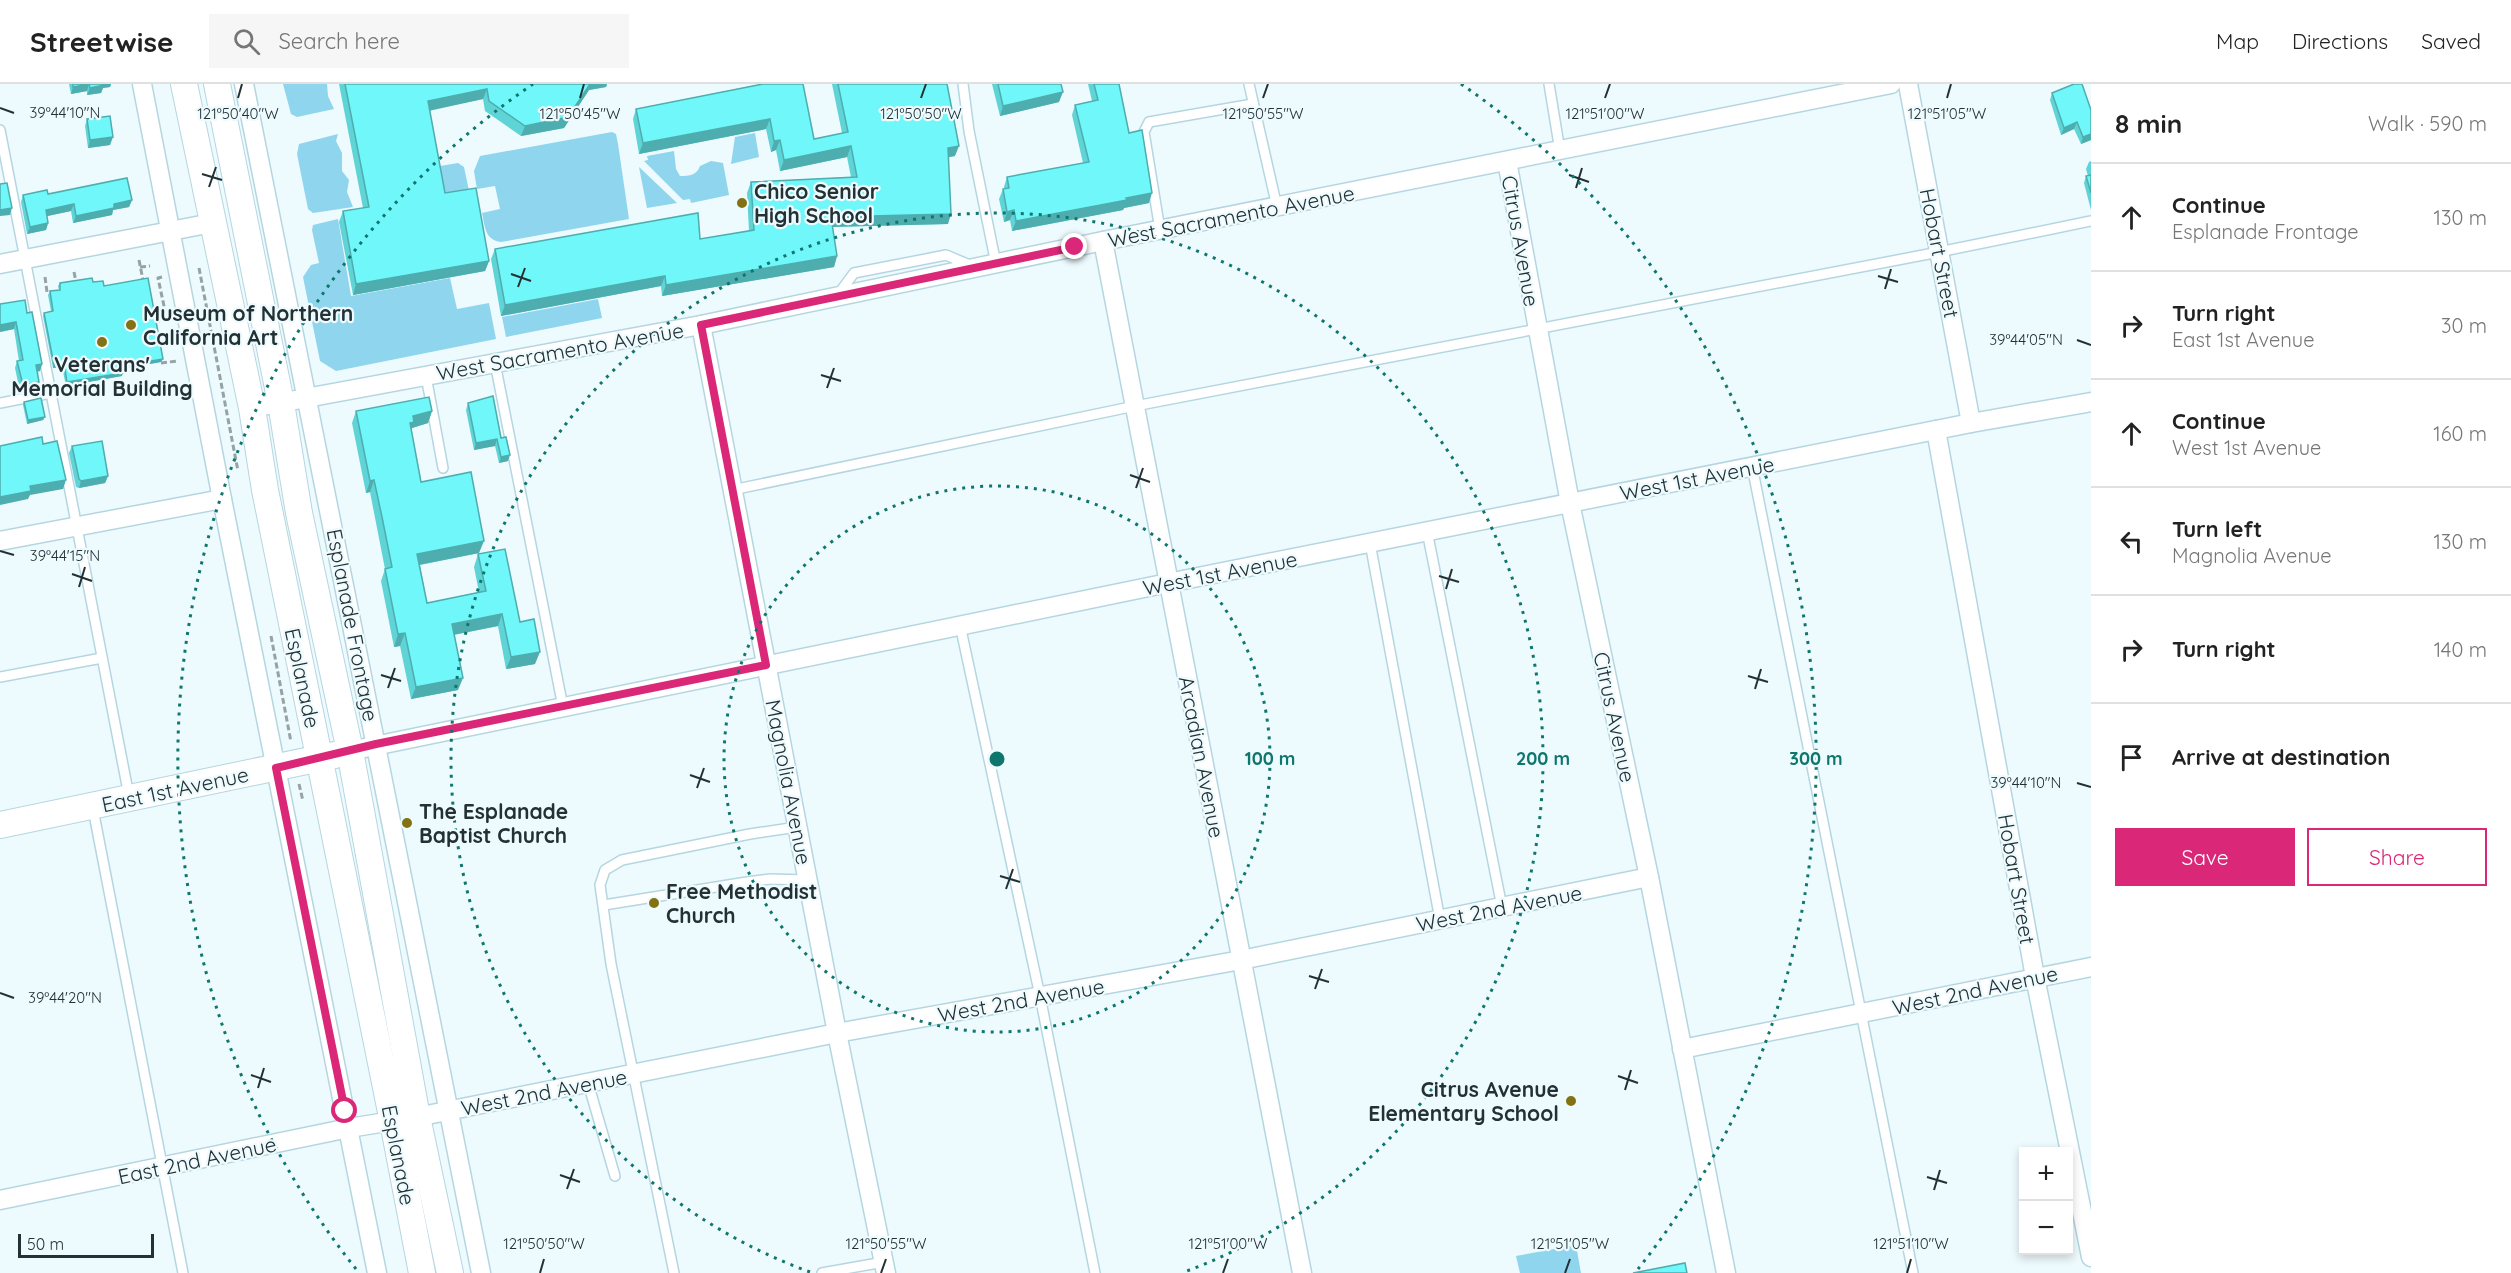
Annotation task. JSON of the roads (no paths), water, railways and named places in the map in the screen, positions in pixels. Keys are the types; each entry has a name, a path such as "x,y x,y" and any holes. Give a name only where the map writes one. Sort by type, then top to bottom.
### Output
{"main road":[{"name":"Esplanade","path":"184,84 252,408 265,490 297,763 450,1273"},
{"name":"Esplanade","path":"217,84 281,403 299,513 350,751 405,1119 422,1273"},
{"name":"East 1st Avenue","path":"0,825 350,751"}],"street":[{"path":"142,84 172,230 222,499 297,763 349,1128 377,1273"},
{"name":"Esplanade Frontage","path":"244,84 481,1273"},
{"name":"West Sacramento Avenue","path":"252,408 701,325 1103,241 1891,84"},
{"name":"Hobart Street","path":"1908,84 1971,423"},
{"name":"Citrus Avenue","path":"1507,161 1570,503 1649,877 1726,1273"},
{"path":"0,264 212,223"},
{"name":"Arcadian Avenue","path":"1103,241 1302,1273"},
{"name":"Magnolia Avenue","path":"701,325 807,880 885,1268"},
{"name":"West 1st Avenue","path":"350,751 1427,531 1971,423 2091,402"},
{"name":"Hobart Street","path":"1936,430 2035,977 2091,1257"},
{"path":"0,541 222,499"},
{"name":"West 2nd Avenue","path":"405,1119 837,1033 1241,960 1649,877"},
{"name":"West 2nd Avenue","path":"1682,1049 2091,967"},
{"name":"East 2nd Avenue","path":"0,1200 349,1128 405,1119"}],"lane":[{"path":"963,84 969,131 996,264"},
{"path":"1249,84 1277,207"},
{"path":"1549,84 1560,151"},
{"path":"1160,230 1144,132 1149,122 1253,104"},
{"path":"0,130 130,798"},
{"path":"732,490 1135,406 2091,221"},
{"path":"495,363 563,706"},
{"path":"426,376 443,468"},
{"path":"0,403 51,393"},
{"path":"1752,466 1913,1273"},
{"path":"1427,531 1502,907"},
{"path":"1370,543 1440,920"},
{"path":"960,626 1040,996 1095,1273"},
{"path":"0,677 102,658"},
{"path":"93,806 183,1273"},
{"path":"675,1273 635,1074 610,964 600,885 605,870 622,860 750,834 797,827"},
{"path":"604,905 770,879 807,880"},
{"path":"588,1083 615,1176"},
{"path":"822,1273 885,1268"}],"place":[{"name":"Chico Senior High School","path":"742,203"},
{"name":"Museum of Northern California Art","path":"131,325"},
{"name":"Veterans' Memorial Building","path":"102,342"},
{"name":"The Esplanade Baptist Church","path":"407,823"},
{"name":"Free Methodist Church","path":"654,903"},
{"name":"Citrus Avenue Elementary School","path":"1571,1101"}]}
